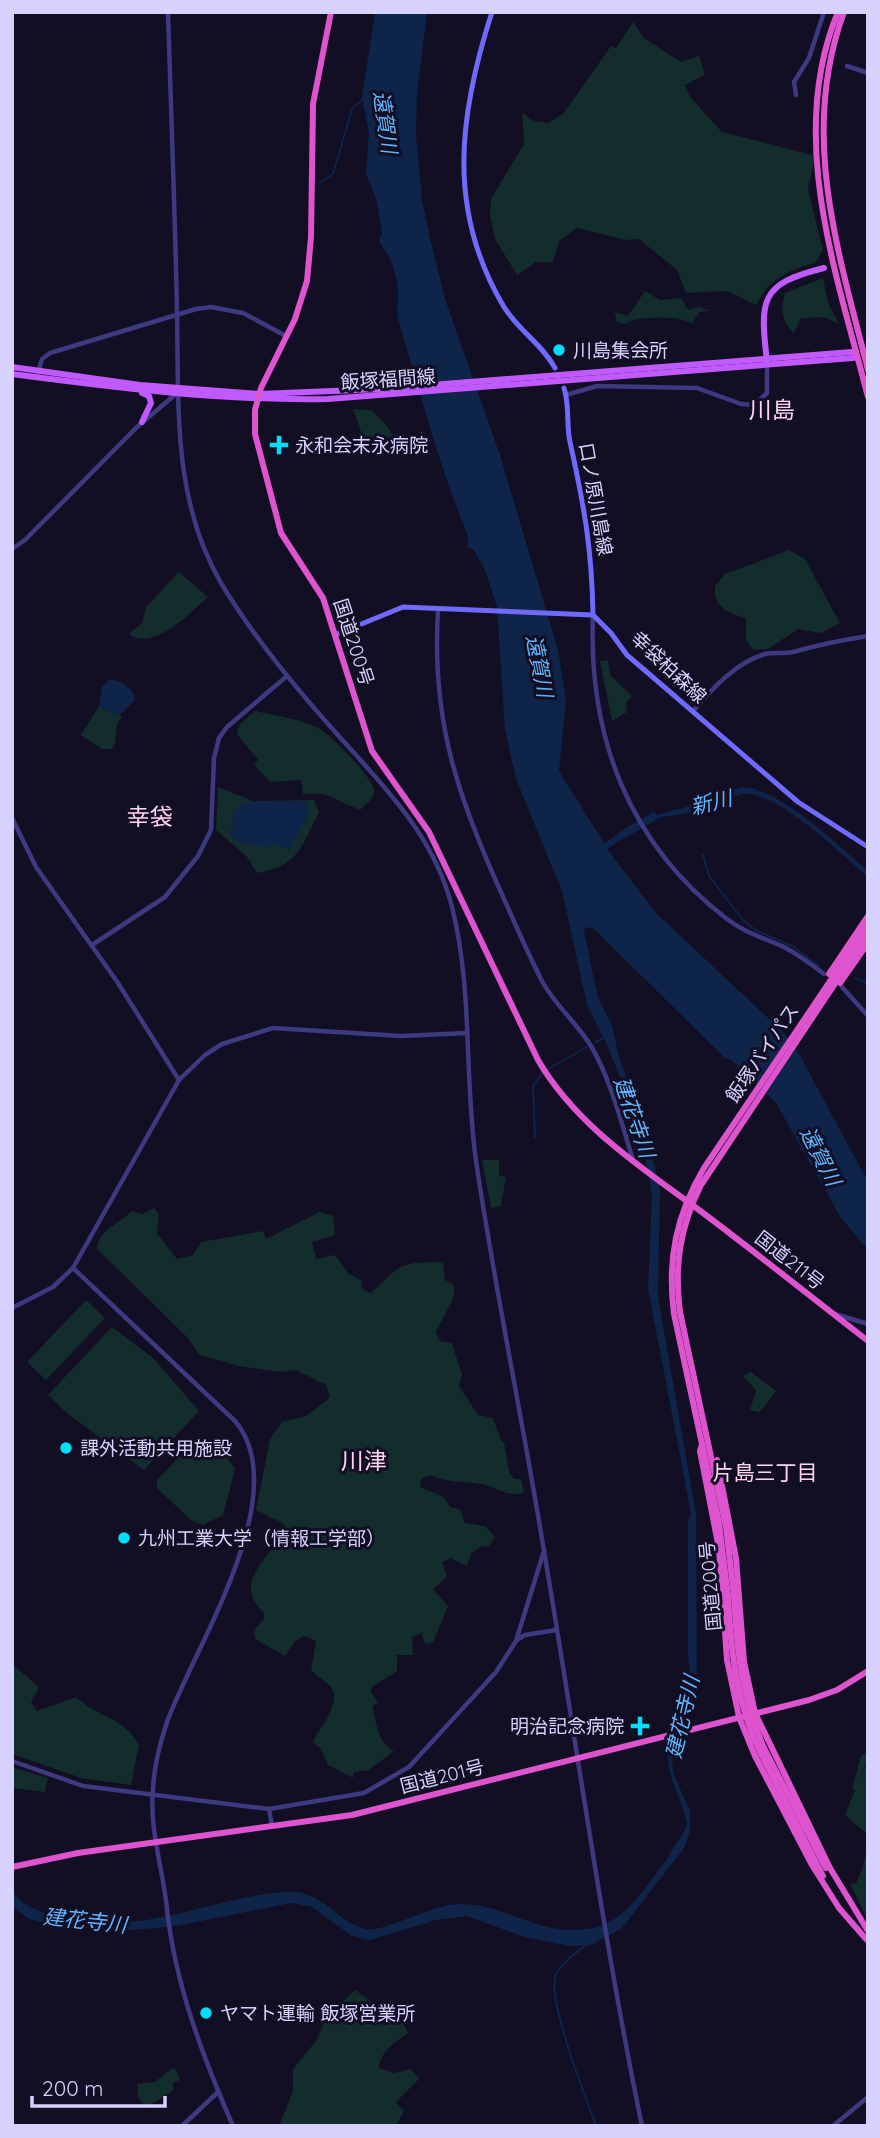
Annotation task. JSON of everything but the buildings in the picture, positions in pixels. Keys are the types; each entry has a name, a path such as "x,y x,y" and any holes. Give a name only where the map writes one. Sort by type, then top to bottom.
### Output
{"highway":[{"name":"国道200号","path":"331,12 313,104 311,237 307,281 303,298 258,397 255,434 281,533 323,598 337,634 365,733 377,761 429,832 544,1071 579,1115 688,1202"},
{"path":"838,12 825,52 817,104 817,156 824,217 868,397"},
{"path":"844,12 832,48 823,94 823,159 835,236 868,370"},
{"path":"826,992 868,916"},
{"name":"飯塚バイパス","path":"688,1202 868,925"},
{"path":"826,992 868,934"},
{"path":"826,992 868,943"},
{"name":"国道200号","path":"688,1202 679,1243 676,1287 726,1527 731,1596 731,1652 738,1692 749,1730 828,1885 867,1936"},
{"name":"国道200号","path":"688,1202 673,1244 670,1290 719,1523 731,1596"},
{"name":"国道211号","path":"688,1202 868,1341"},
{"path":"699,1394 714,1447 732,1534 744,1662 755,1713 830,1868 867,1936"},
{"path":"702,1441 700,1451 719,1549 727,1660 739,1717 755,1756 812,1865 839,1908 867,1936"},
{"name":"国道201号","path":"12,1867 78,1853 352,1815 827,1694 868,1671"},
{"path":"830,1868 832,1853"}],"main road":[{"path":"492,12 467,105 463,160 465,188 473,227 492,287 515,324 542,348 555,368"},
{"path":"824,217 830,254 824,268"},
{"path":"824,268 835,276 847,314"},
{"path":"767,362 764,312 768,296 787,278 824,268"},
{"name":"飯塚福間線","path":"12,374 37,374 176,391 258,397 382,393 853,355"},
{"name":"飯塚福間線","path":"12,367 37,374 138,391 176,391"},
{"path":"138,391 146,394 151,402 142,422"},
{"name":"口ノ原川島線","path":"565,392 569,441 584,498 590,542 591,614"},
{"path":"337,634 403,607 440,611 591,614"},
{"name":"幸袋柏森線","path":"591,614 611,633 628,655 797,802 868,847"}],"street":[{"path":"167,12 177,314 176,391 183,480 198,532 224,588 287,676 368,768 421,834 445,884 455,922 476,1157 544,1549 607,1942 642,2126"},
{"path":"796,95 794,82 809,58 824,12"},
{"path":"847,66 868,73"},
{"path":"37,374 42,359 50,353 196,309 227,308 286,336"},
{"path":"565,392 597,386 697,388 741,404 754,405 767,393 767,362"},
{"path":"12,549 25,540 176,391"},
{"path":"440,611 436,656 439,706 446,747 463,802 477,841 544,984 597,1058 636,1162"},
{"path":"591,614 593,670 618,782 644,831 686,881 727,919 754,936 802,957 824,974"},
{"path":"693,711 714,688 752,659 868,636"},
{"path":"93,945 164,897 198,856 211,830 214,758 219,738 227,727 287,676"},
{"path":"368,768 377,761"},
{"path":"12,818 36,867 93,945 179,1080"},
{"path":"842,987 868,1016"},
{"path":"12,1308 53,1287 73,1268 179,1080 205,1055 222,1044 273,1028 401,1036 466,1033"},
{"path":"73,1268 235,1421 247,1436 252,1456 253,1501 239,1559 168,1719 157,1759 152,1794 167,1914 186,2005 233,2126"},
{"path":"831,1312 868,1324"},
{"path":"12,1761 83,1786 269,1809 355,1796 399,1775 459,1715 496,1672 516,1641 544,1549"},
{"path":"516,1641 525,1635 556,1630"},
{"path":"269,1809 272,1826"},
{"path":"182,2126 218,2092"},
{"path":"833,2126 868,2097"}],"green space":[{"path":"633,22 644,38 681,62 699,56 705,75 685,85 691,98 722,132 812,155 814,161 808,189 823,250 815,263 796,269 773,282 756,305 728,291 686,293 677,270 639,239 625,240 577,228 559,241 553,262 536,262 517,275 495,239 490,215 491,199 524,144 522,113 534,121 548,123 563,114 611,46 616,48"},
{"path":"823,278 828,303 839,324 824,317 801,318 794,333 783,315 785,293"},
{"path":"645,291 660,300 681,298 688,310 699,307 710,311 699,312 692,324 678,319 658,318 638,319 625,324 617,322 615,312 628,316"},
{"path":"353,409 371,410 388,427 394,439 366,446"},
{"path":"789,550 805,559 840,623 821,633 798,629 768,649 753,650 746,640 746,619 719,604 715,586 725,574"},
{"path":"179,572 208,597 160,634 139,638 129,634 142,623 146,607"},
{"path":"608,660 610,675 632,696 626,702 627,712 612,721 600,661"},
{"path":"99,706 122,717 117,725 112,749 102,749 81,735"},
{"path":"255,711 303,722 324,732 352,758 368,778 374,793 370,800 360,810 324,794 303,794 301,780 270,782 254,765 258,760 237,734 239,725"},
{"path":"218,787 253,801 314,800 319,812 303,845 290,860 271,870 257,873 247,857 216,830"},
{"path":"482,1160 499,1160 499,1176 506,1177 501,1206 491,1208"},
{"path":"154,1208 159,1214 157,1233 177,1259 193,1255 201,1242 263,1231 266,1239 320,1212 333,1216 335,1235 312,1242 316,1259 335,1255 348,1273 362,1281 361,1288 371,1293 396,1270 409,1264 429,1262 443,1262 445,1280 454,1285 451,1303 436,1333 440,1341 452,1343 462,1375 459,1386 478,1415 493,1418 504,1442 509,1472 514,1479 521,1479 524,1492 513,1494 486,1485 449,1481 430,1475 421,1479 420,1487 444,1497 450,1507 460,1509 465,1523 485,1526 495,1537 488,1547 481,1546 471,1554 467,1566 451,1558 442,1562 447,1577 433,1589 448,1606 433,1642 425,1644 422,1633 412,1637 413,1655 397,1655 397,1671 372,1687 371,1692 378,1703 372,1706 378,1732 384,1743 394,1751 369,1770 354,1772 353,1778 328,1765 321,1749 313,1742 329,1714 334,1698 329,1685 311,1670 316,1641 304,1636 295,1641 285,1656 255,1639 254,1630 264,1619 264,1613 251,1590 256,1570 285,1528 284,1524 256,1510 270,1439 282,1422 306,1416 330,1396 326,1385 296,1370 281,1372 239,1366 199,1355 188,1338 97,1249 105,1231 131,1211 143,1214"},
{"path":"86,1300 105,1318 46,1380 27,1362"},
{"path":"112,1327 153,1358 199,1411 144,1470 68,1414 48,1395"},
{"path":"751,1372 776,1391 760,1412 750,1410 756,1390 743,1376"},
{"path":"197,1438 221,1448 235,1469 223,1515 203,1525 191,1520 157,1488 157,1480"},
{"path":"12,1664 39,1687 31,1703 37,1711 76,1697 126,1728 139,1745 131,1785 81,1778 12,1754"},
{"path":"868,1751 868,1759 857,1783 868,1761 868,1921 850,1884 856,1883 863,1865 866,1833 845,1815 855,1790 852,1789 861,1756"},
{"path":"12,1767 48,1778 45,1792 12,1788"},
{"path":"355,1990 374,2004 387,2021 403,2022 408,2033 386,2051 379,2068 394,2073 411,2069 419,2079 396,2102 404,2111 396,2126 279,2126 293,2091 293,2069 316,2041 327,2016"},
{"path":"174,2067 180,2080 173,2083 173,2091 145,2108 138,2096 137,2084 155,2082"}],"water":[{"path":"375,12 427,12 417,94 416,135 422,199 445,299 500,455 558,650 566,700 559,771 604,843 630,827 633,832 607,849 656,913 782,1031 797,1050 868,1182 868,1250 841,1218 776,1103 733,1061 725,1058 594,929 586,927 584,931 598,998 612,1025 619,1057 646,1131 660,1189 658,1296 696,1514 697,1684 695,1697 672,1754 673,1773 690,1811 690,1832 684,1848 622,1928 591,1945 571,1946 524,1937 467,1916 436,1920 370,1940 352,1936 312,1907 291,1903 176,1926 121,1931 46,1924 29,1919 12,1907 12,1890 21,1901 53,1915 114,1922 163,1917 265,1894 297,1892 320,1900 346,1920 367,1929 375,1929 447,1905 458,1904 494,1909 542,1926 577,1930 608,1923 628,1908 668,1858 687,1825 670,1772 668,1751 691,1683 688,1655 688,1521 691,1513 648,1289 652,1195 640,1128 608,1047 587,1005 562,891 516,779 505,730 497,607 485,570 474,550 467,547 468,536 439,456 398,319 395,273 379,242 382,233 376,199 366,173 369,133 362,97"},
{"path":"110,679 123,683 133,692 135,700 119,716 99,706 102,687"},
{"path":"741,787 757,790 791,807 868,871 868,877 808,826 773,802 757,796 737,795 697,811 646,821 645,818 705,802"},
{"path":"304,801 310,811 290,850 281,846 239,843 230,835 233,812 245,802"}],"waterway":[{"name":"遠賀川","path":"320,183 333,174 352,109 364,98"},
{"name":"新川","path":"622,835 653,817"},
{"path":"703,855 709,876 744,921 757,931 792,946 819,966"},
{"path":"855,978 868,983"},
{"path":"596,1042 604,1038"},
{"path":"548,1069 587,1047"},
{"path":"535,1137 533,1086 543,1072"},
{"path":"587,1944 558,1970 554,1986 568,2048 596,2126"}],"place":[{"name":"川島集会所","path":"559,350"},
{"name":"永和会末永病院","path":"279,445"},
{"name":"課外活動共用施設","path":"66,1448"},
{"name":"九州工業大学（情報工学部）","path":"124,1538"},
{"name":"明治記念病院","path":"640,1726"},
{"name":"ヤマト運輸 飯塚営業所","path":"206,2013"}],"district":[{"name":"川島","path":"772,409"},
{"name":"幸袋","path":"150,816"},
{"name":"川津","path":"364,1460"},
{"name":"片島三丁目","path":"765,1472"}],"water label":[{"name":"建花寺川","path":"635,1117"},
{"name":"建花寺川","path":"682,1717"},
{"name":"建花寺川","path":"85,1920"}]}
